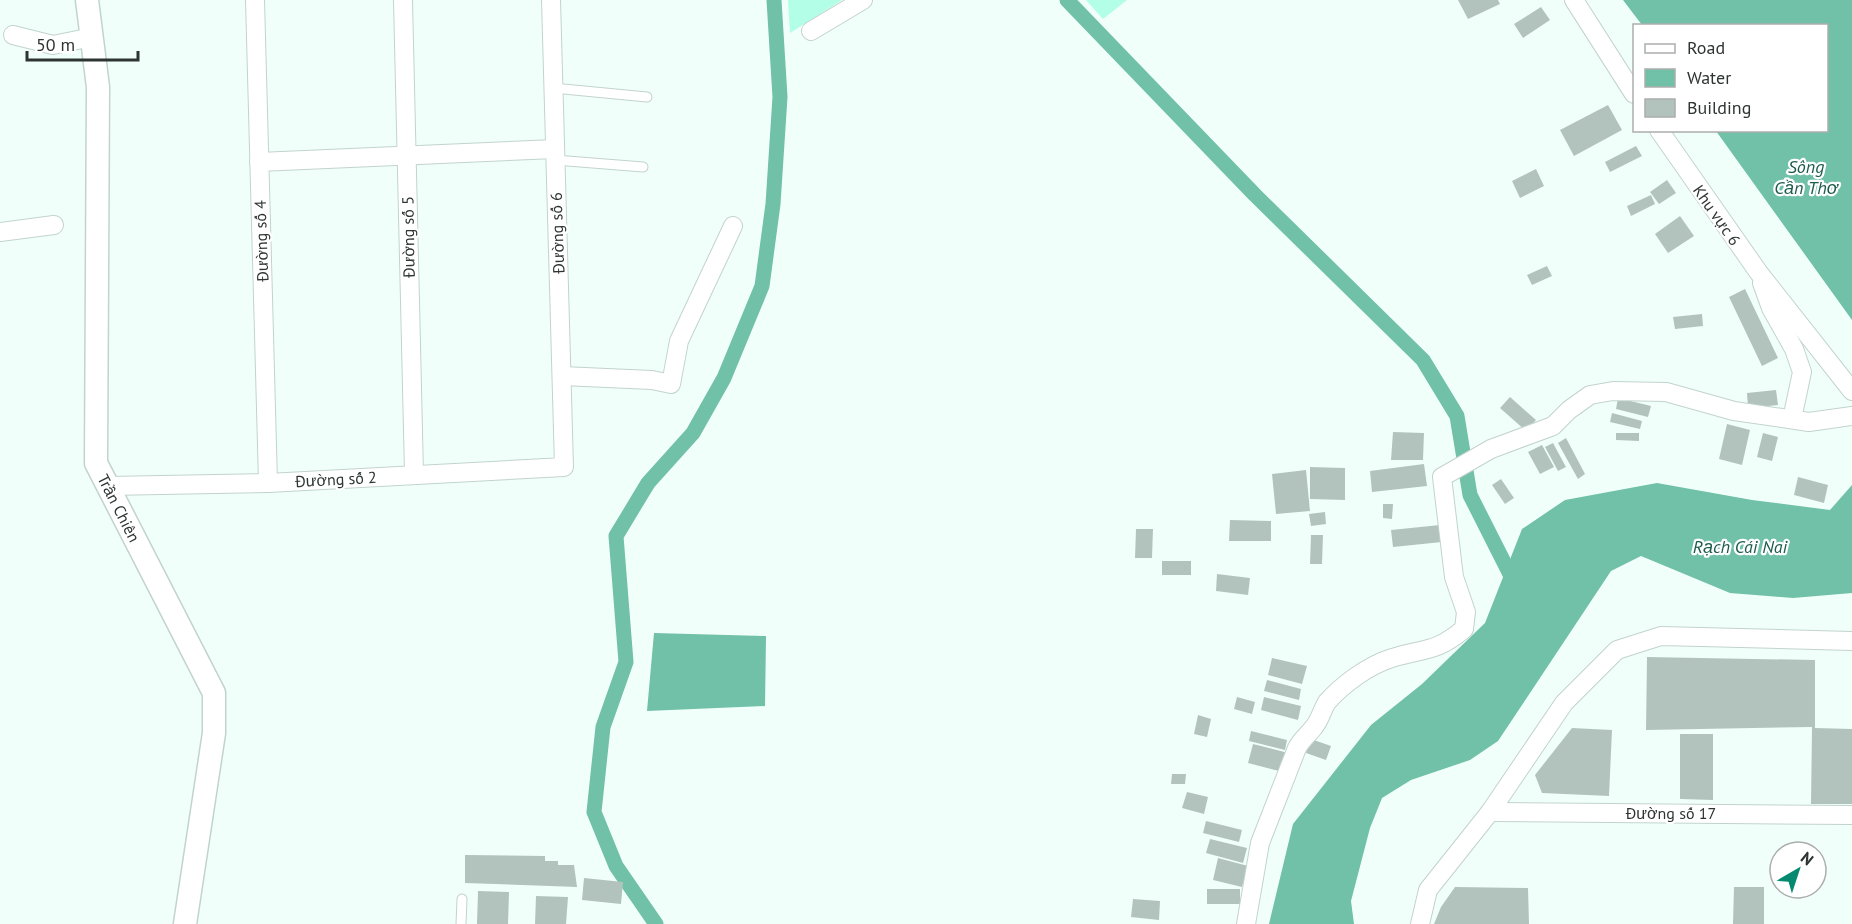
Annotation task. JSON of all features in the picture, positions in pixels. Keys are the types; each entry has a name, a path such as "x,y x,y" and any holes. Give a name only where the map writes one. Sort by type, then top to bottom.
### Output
{"street":[{"name":"Trần Chiên","path":"87,0 98,87 96,463 214,693 214,733 185,924"},
{"name":"Đường số 4","path":"255,0 268,483"},
{"name":"Đường số 5","path":"402,0 414,474"},
{"name":"Đường số 6","path":"550,0 564,467"},
{"path":"811,31 863,0"},
{"path":"1575,0 1633,91"},
{"path":"13,35 53,45 92,37"},
{"name":"Khu vực 6","path":"1660,132 1759,273 1852,391"},
{"path":"259,162 406,154 555,155"},
{"path":"0,232 54,225"},
{"path":"562,376 652,380 671,384 679,341 733,226"},
{"path":"1759,273 1771,308 1794,349 1802,372 1792,419"},
{"path":"1246,924 1260,843 1297,748 1304,735 1314,728 1327,703 1350,680 1391,658 1427,651 1445,644 1464,629 1466,612 1454,577 1442,477 1449,471 1491,449 1553,426 1569,410 1590,395 1613,391 1666,392 1734,411 1809,422 1852,416"},
{"name":"Đường số 2","path":"108,486 268,483 564,467"},
{"path":"1420,924 1428,890 1490,812 1564,703 1617,650 1661,636 1852,641"},
{"name":"Đường số 17","path":"1490,812 1852,815"}],"lane":[{"path":"553,88 647,97"},
{"path":"555,155 644,167"},
{"path":"461,924 462,899"}],"shaded area":[{"path":"788,0 842,0 790,33"},
{"path":"1086,0 1127,0 1103,19"}],"water":[{"name":"Sông Cần Thơ","path":"1623,0 1852,0 1852,320 1717,132 1828,132 1828,24 1641,24"},
{"name":"Rạch Cái Nai","path":"1657,483 1752,500 1830,510 1852,485 1852,593 1793,598 1730,593 1641,556 1611,571 1498,741 1470,760 1411,780 1382,798 1370,828 1351,901 1354,924 1269,924 1293,824 1371,725 1422,684 1485,623 1522,529 1565,500"},
{"path":"654,633 766,636 765,706 647,711"}],"building":[{"path":"1458,0 1498,0 1500,4 1468,19"},
{"path":"1541,7 1550,20 1523,38 1514,24"},
{"path":"1608,105 1622,130 1574,156 1560,130"},
{"path":"1636,146 1642,156 1610,172 1605,162"},
{"path":"1536,169 1544,186 1520,198 1512,181"},
{"path":"1667,180 1676,193 1659,204 1650,192"},
{"path":"1651,195 1655,204 1631,216 1627,206"},
{"path":"1680,216 1694,236 1668,253 1655,234"},
{"path":"1547,266 1552,276 1532,285 1527,275"},
{"path":"1745,289 1778,358 1762,366 1729,297"},
{"path":"1702,314 1703,326 1675,329 1673,317"},
{"path":"1776,390 1778,405 1748,408 1747,393"},
{"path":"1510,397 1536,420 1526,431 1500,408"},
{"path":"1618,398 1651,406 1648,417 1616,409"},
{"path":"1612,413 1642,421 1640,429 1610,422"},
{"path":"1727,424 1750,430 1742,465 1719,459"},
{"path":"1393,432 1424,433 1423,460 1391,460"},
{"path":"1616,433 1639,433 1639,441 1616,440"},
{"path":"1763,433 1778,437 1772,461 1757,457"},
{"path":"1566,438 1585,474 1578,479 1558,443"},
{"path":"1553,443 1566,467 1558,471 1545,447"},
{"path":"1542,445 1554,467 1540,474 1528,452"},
{"path":"1424,464 1427,486 1372,492 1370,471"},
{"path":"1310,467 1345,468 1345,500 1310,499"},
{"path":"1306,470 1310,511 1276,514 1272,474"},
{"path":"1798,477 1828,485 1824,503 1794,495"},
{"path":"1501,479 1514,498 1505,504 1492,485"},
{"path":"1383,504 1393,504 1392,519 1383,518"},
{"path":"1325,512 1326,524 1311,526 1309,514"},
{"path":"1230,520 1271,521 1271,541 1229,541"},
{"path":"1440,525 1442,542 1393,547 1391,530"},
{"path":"1136,529 1153,529 1152,558 1135,558"},
{"path":"1311,535 1323,535 1322,564 1310,564"},
{"path":"1162,561 1191,561 1191,575 1162,575"},
{"path":"1217,574 1250,578 1248,595 1216,591"},
{"path":"1647,657 1815,660 1815,728 1852,729 1852,804 1811,804 1812,727 1646,730"},
{"path":"1272,658 1307,666 1302,684 1268,675"},
{"path":"1267,680 1301,689 1299,700 1264,691"},
{"path":"1237,697 1255,702 1252,714 1234,709"},
{"path":"1264,697 1301,706 1298,720 1261,710"},
{"path":"1198,715 1211,719 1207,737 1194,734"},
{"path":"1572,728 1612,730 1609,796 1542,793 1535,775"},
{"path":"1251,731 1287,740 1285,750 1249,741"},
{"path":"1680,734 1713,734 1713,800 1680,799"},
{"path":"1311,739 1331,746 1326,760 1306,753"},
{"path":"1253,744 1292,754 1287,773 1248,763"},
{"path":"1172,774 1186,774 1185,784 1171,784"},
{"path":"1187,792 1208,797 1204,814 1182,808"},
{"path":"1206,821 1242,830 1239,842 1203,833"},
{"path":"1210,839 1247,848 1243,863 1206,853"},
{"path":"465,855 545,856 545,861 558,861 558,865 574,865 577,887 465,883"},
{"path":"1218,858 1248,866 1242,887 1213,880"},
{"path":"584,878 623,882 621,904 582,900"},
{"path":"1455,887 1528,888 1529,924 1434,924 1441,907"},
{"path":"1734,887 1764,887 1764,924 1733,924"},
{"path":"1207,889 1240,889 1240,904 1207,904"},
{"path":"478,891 509,892 508,924 477,924"},
{"path":"536,896 568,897 566,924 535,924"},
{"path":"1133,899 1160,901 1159,920 1131,917"}],"waterway":[{"path":"656,924 616,866 594,812 603,727 626,662 616,536 648,483 693,433 724,378 762,286 773,204 780,97 774,0"},
{"path":"1067,0 1255,195 1423,360 1457,416 1470,495 1516,586"}]}
